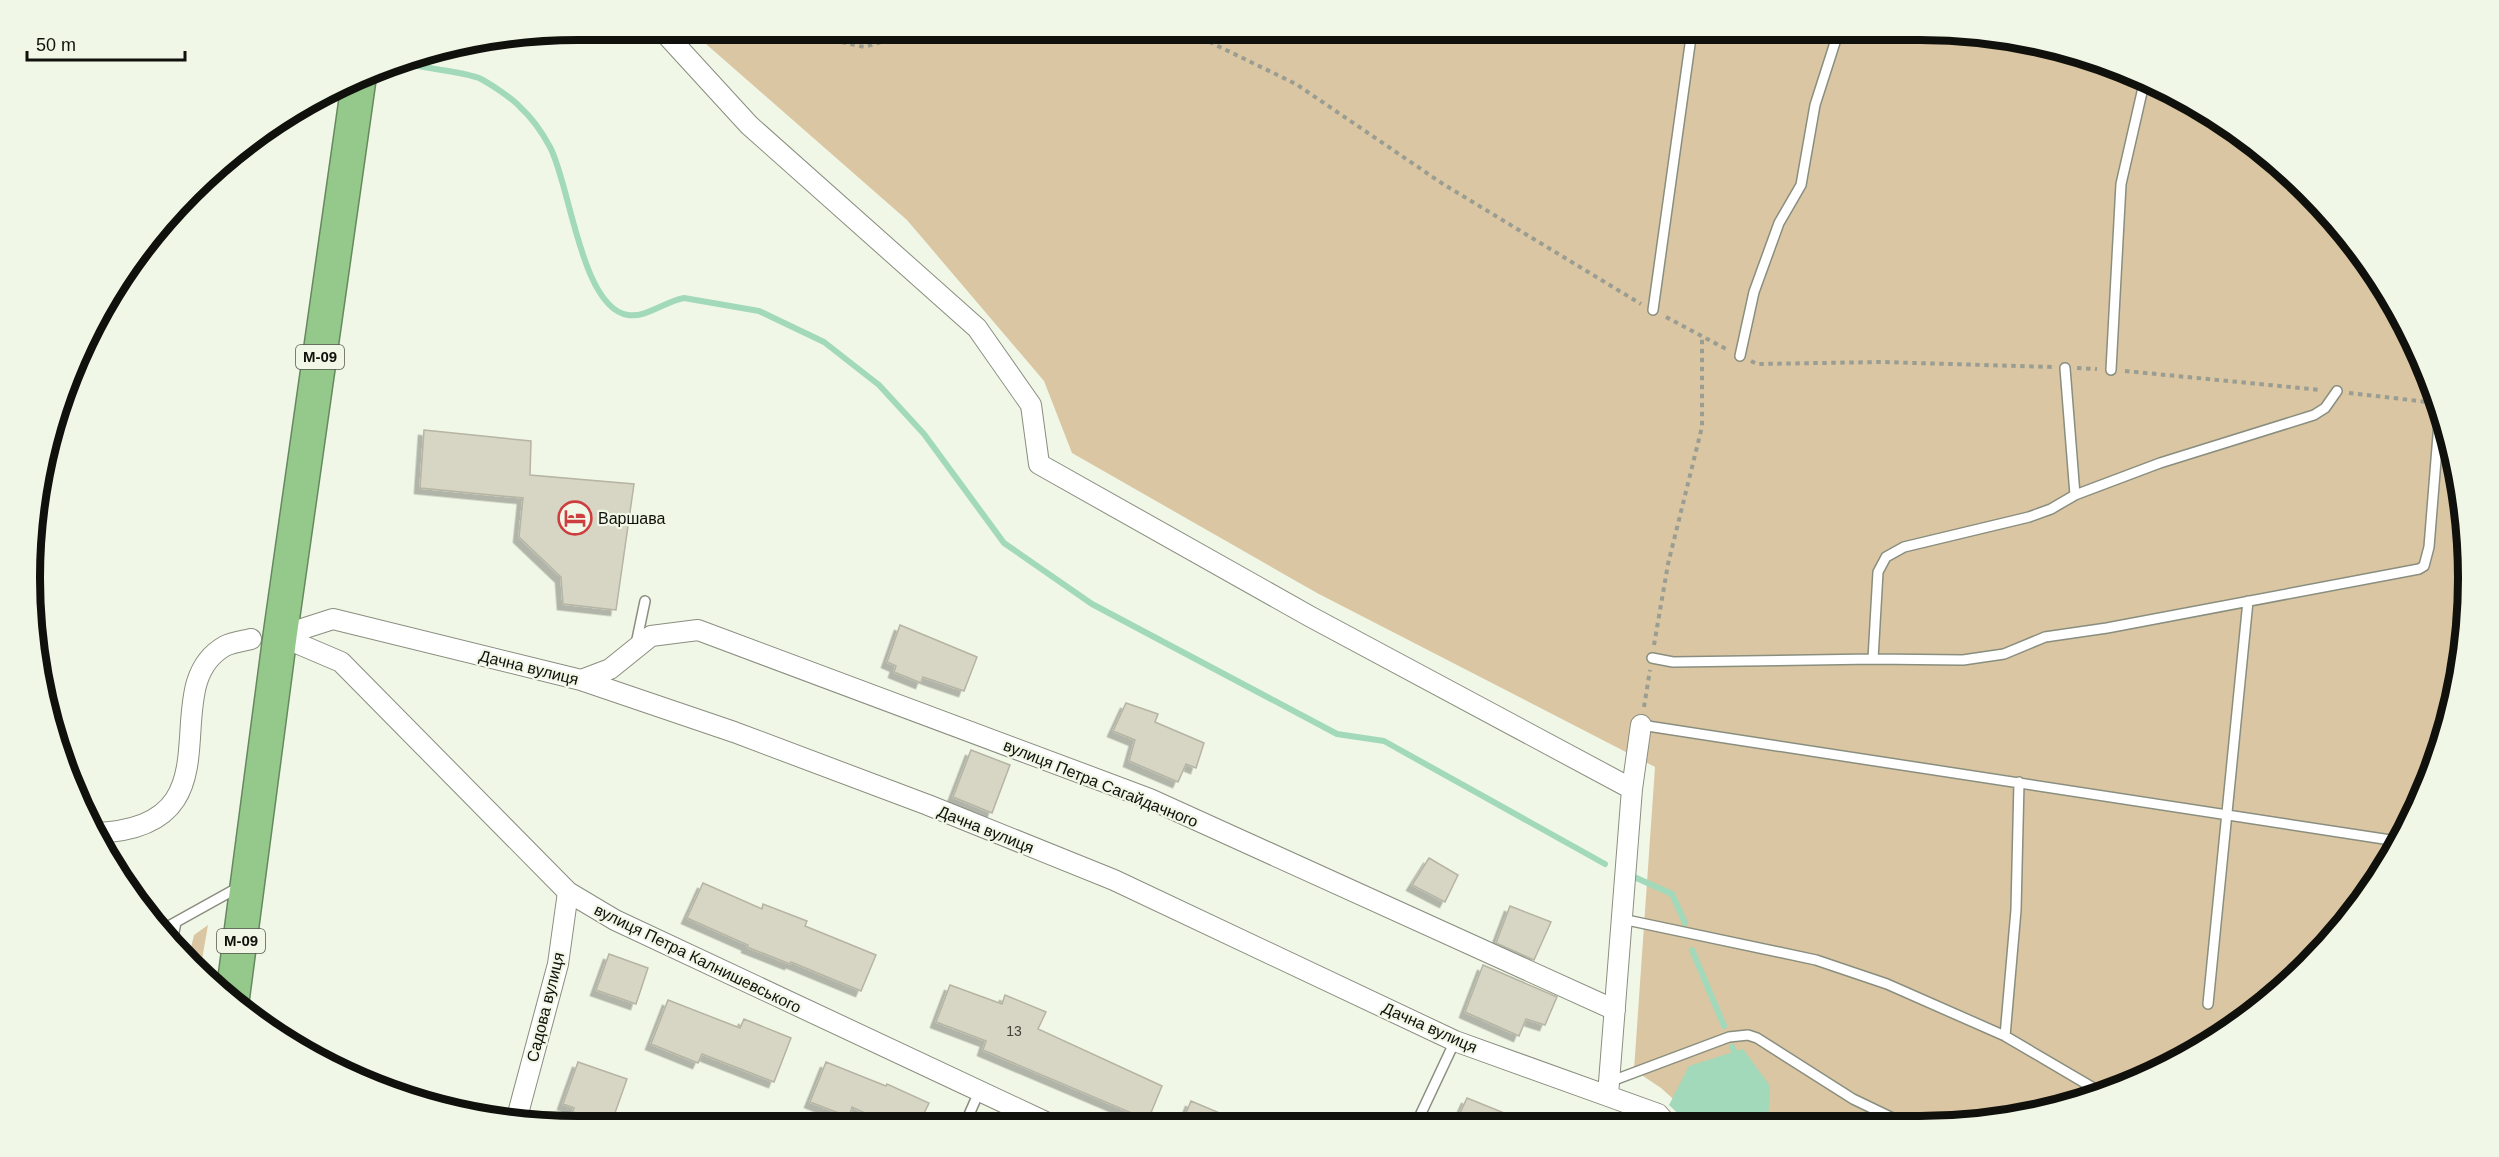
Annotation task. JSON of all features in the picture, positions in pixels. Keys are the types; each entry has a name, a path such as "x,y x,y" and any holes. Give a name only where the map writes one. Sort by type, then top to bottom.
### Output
{"highway":[{"name":"М-09","path":"233,991 249,881 266,638 357,88"}],"street":[{"path":"671,40 749,124 977,328 1031,405 1040,464 1311,617 1632,789"},
{"name":"Дачна вулиця","path":"104,832 134,829 151,823 171,806 185,779 194,702 203,667 224,646 266,638 333,619 486,649 734,732 928,805 1114,880 1455,1041 1609,1088 1660,1116"},
{"name":"вулиця Петра Сагайдачного","path":"581,680 610,669 651,636 698,630 1149,799 1615,1010"},
{"name":"вулиця Петра Калнишевського","path":"266,638 341,662 568,892 615,920 1032,1116"},
{"path":"1609,1088 1632,789 1641,725"},
{"name":"Садова вулиця","path":"518,1113 558,964 568,892"}],"lane":[{"path":"1653,310 1691,40"},
{"path":"1740,356 1754,292 1779,223 1801,185 1815,105 1836,40"},
{"path":"2111,370 2121,184 2143,89"},
{"path":"2065,368 2075,495"},
{"path":"1873,659 1878,572 1883,561 1891,553 1916,543 2029,517 2051,509 2075,495 2160,463 2314,415 2325,408 2337,392"},
{"path":"1652,658 1673,662 1873,659 1947,661 1998,655 2045,638 2248,602 2424,566 2429,547 2438,433"},
{"path":"634,649 645,601"},
{"path":"2208,1004 2248,602"},
{"path":"1641,725 2390,840"},
{"path":"2005,1036 2016,910 2019,782"},
{"path":"168,926 249,881"},
{"path":"1622,919 1816,960 1887,984 2005,1036 2093,1088"},
{"path":"174,933 176,922"},
{"path":"1609,1088 1728,1036 1748,1035 1772,1047 1852,1099 1888,1116"},
{"path":"1420,1116 1455,1041"},
{"path":"968,1116 979,1092"}],"path":[{"path":"833,40 864,47 887,40"},
{"path":"1206,40 1296,84 1443,184 1653,310 1757,364 1882,362 2111,370 2429,402"},
{"path":"1641,725 1668,564 1702,427 1702,336"}],"shaded area":[{"path":"701,40 1920,40 1991,45 2060,59 2093,69 2126,81 2190,113 2219,131 2275,174 2301,198 2347,251 2368,280 2403,341 2418,373 2440,439 2454,508 2457,543 2457,614 2454,649 2440,718 2430,751 2418,784 2386,848 2368,877 2325,933 2301,959 2248,1005 2219,1026 2158,1061 2093,1088 2060,1098 1991,1112 1920,1116 1692,1116 1661,1088 1634,1070 1655,767 1317,593 1072,453 1044,381 907,220"},
{"path":"208,925 202,962 190,951 194,935"},
{"path":"1743,1049 1770,1086 1768,1116 1681,1116 1669,1105 1689,1066"}],"building":[{"name":"Варшава","path":"424,430 531,441 530,475 634,484 616,610 563,604 561,577 519,537 523,498 420,488"},
{"path":"900,625 977,657 964,691 923,677 921,683 894,672 896,666 887,662"},
{"path":"1126,703 1158,714 1155,722 1204,743 1196,768 1186,764 1178,782 1129,761 1135,740 1113,731"},
{"path":"971,750 1010,765 992,813 953,797"},
{"path":"1429,858 1458,875 1445,902 1412,885"},
{"path":"703,883 762,909 763,904 807,921 805,926 876,955 861,991 791,962 790,964 747,947 748,945 687,918"},
{"path":"1510,906 1551,922 1534,960 1496,943"},
{"path":"609,954 648,968 636,1004 596,990"},
{"path":"1483,965 1557,997 1545,1025 1526,1019 1519,1036 1465,1012"},
{"path":"950,985 1002,1004 1005,995 1046,1012 1038,1029 1162,1086 1150,1116 1139,1116 983,1050 986,1041 936,1022"},
{"path":"668,1000 740,1028 744,1019 791,1038 774,1082 702,1054 698,1063 651,1044"},
{"path":"578,1062 627,1079 614,1116 571,1116 574,1108 563,1104"},
{"path":"826,1062 886,1086 887,1084 929,1103 923,1116 871,1116 852,1107 849,1116 846,1116 810,1102"},
{"path":"1467,1098 1512,1116 1459,1116"},
{"path":"1191,1101 1227,1116 1185,1116"}],"waterway":[{"path":"417,66 479,78 506,95 528,116 550,147 588,269 599,291 612,307 628,315 635,315 684,298 759,311 824,342 879,385 924,434 1004,543 1092,604 1337,734 1384,741 1605,864"},
{"path":"1632,876 1672,894 1685,923"},
{"path":"1692,950 1724,1026"},
{"path":"1732,1047 1738,1058"}],"place":[{"name":"Варшава","path":"575,518"}]}
